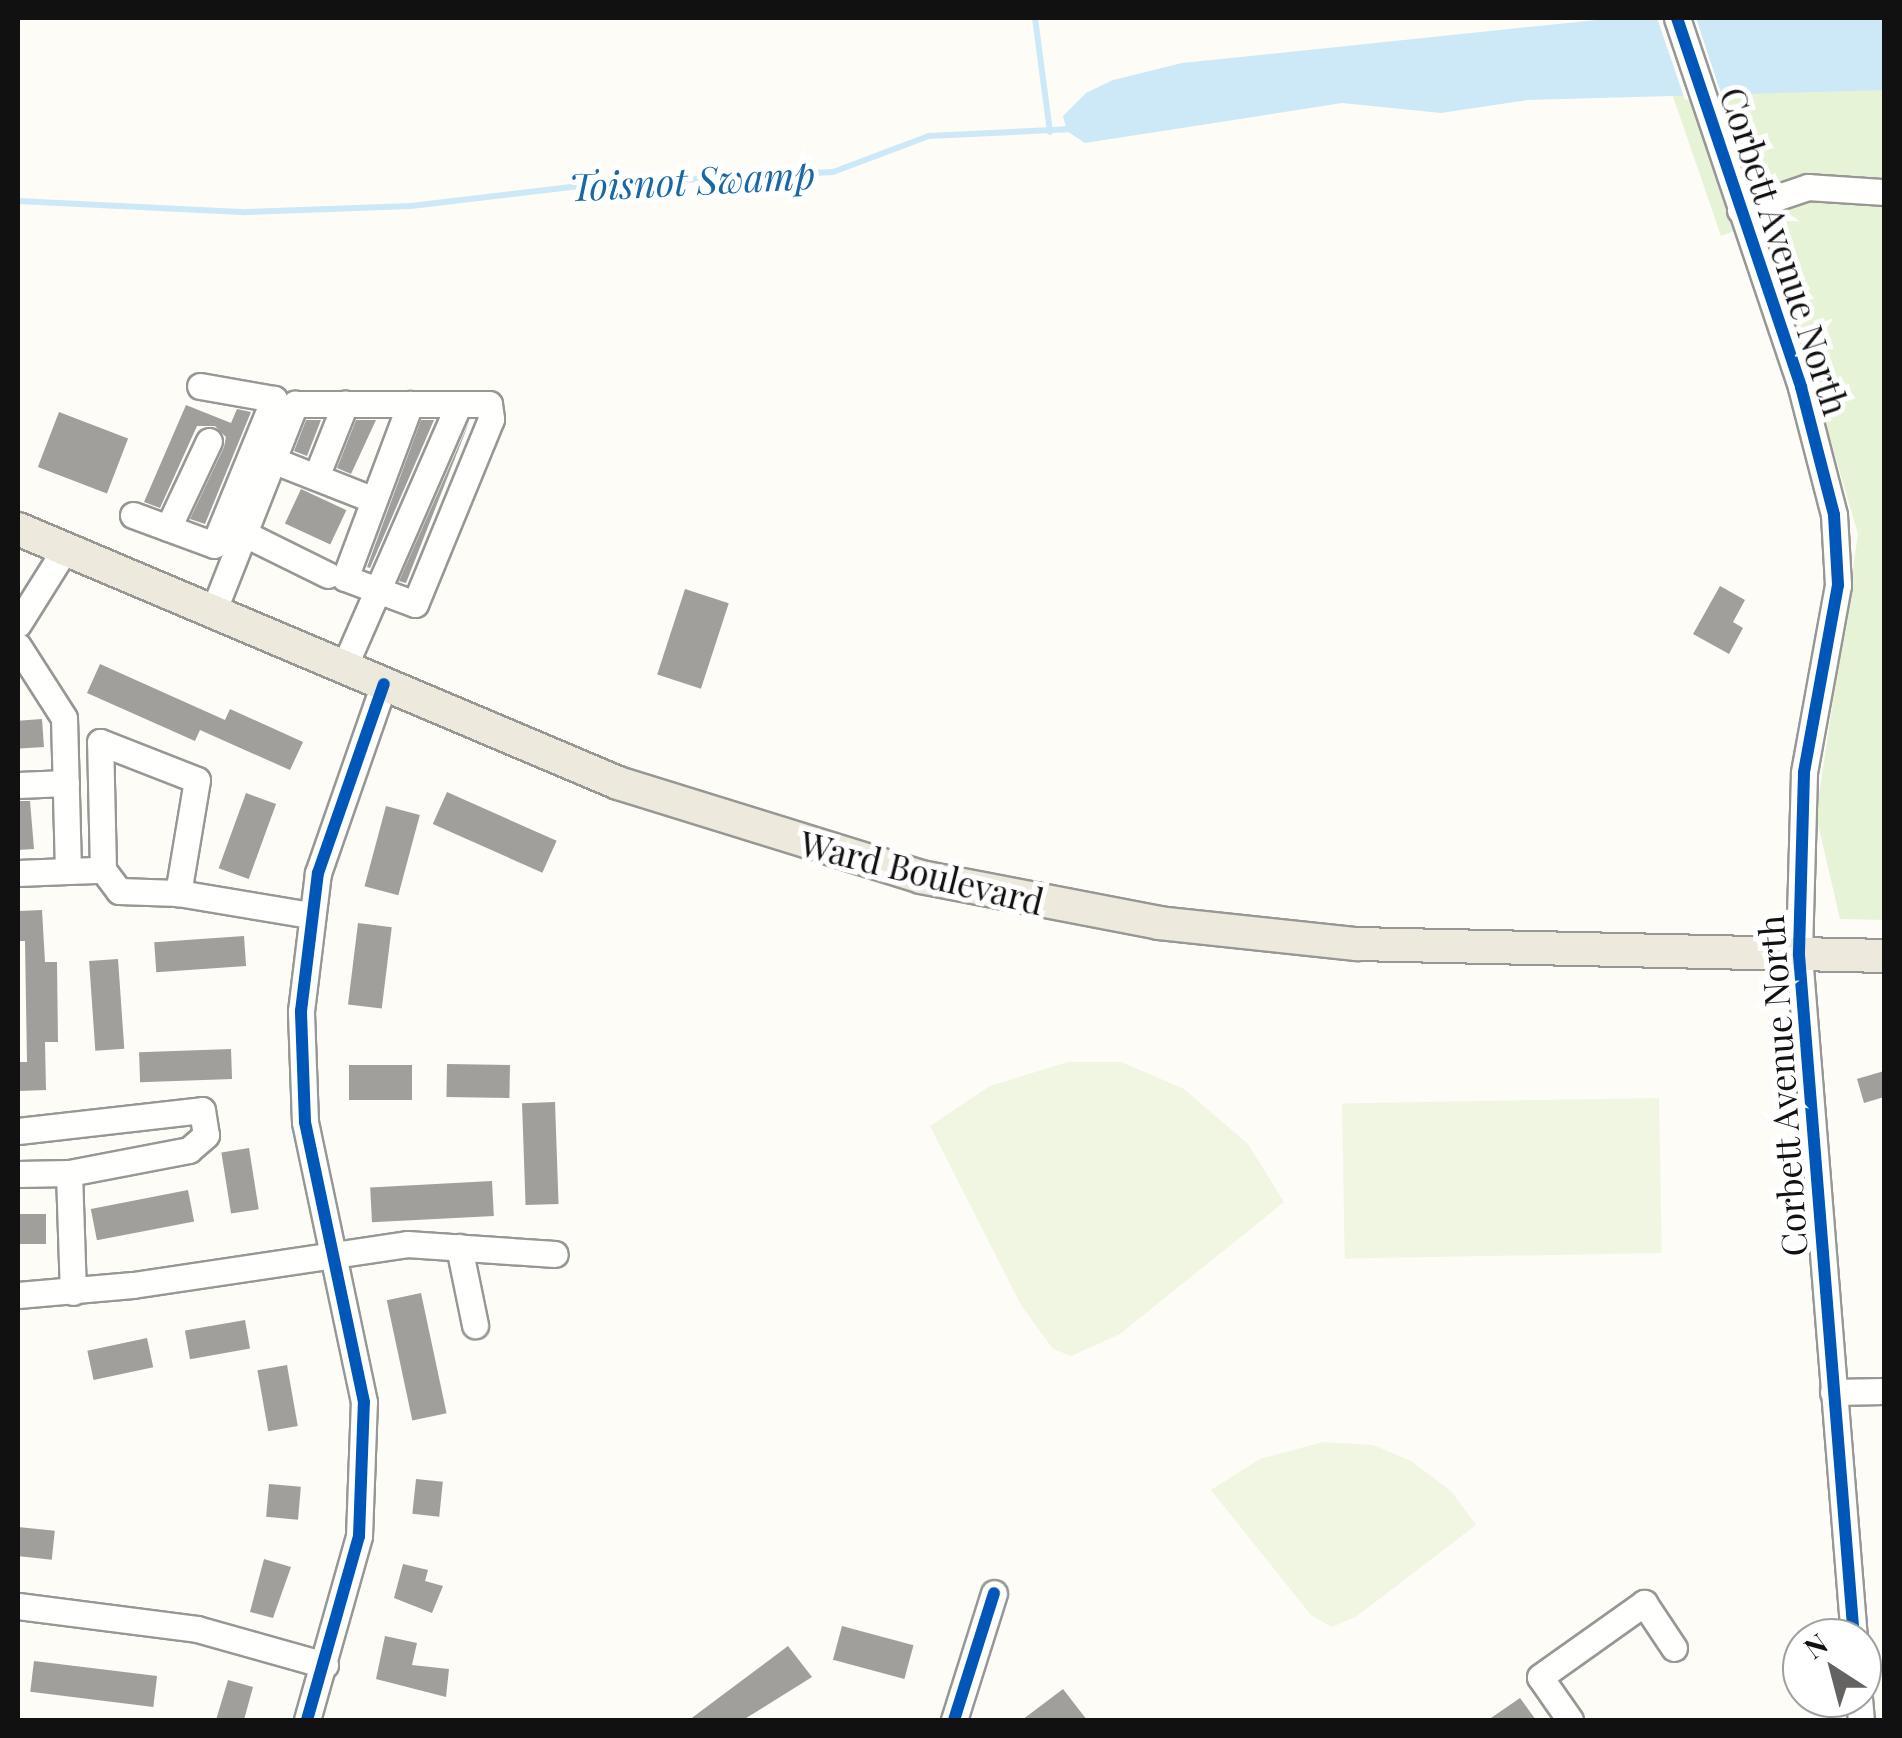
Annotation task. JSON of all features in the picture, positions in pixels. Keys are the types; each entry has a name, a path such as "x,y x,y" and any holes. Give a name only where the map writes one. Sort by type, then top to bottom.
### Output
{"main road":[{"name":"Ward Boulevard","path":"18,529 384,684 709,815 922,877 1058,906 1356,944 1884,956"}],"street":[{"name":"Corbett Avenue North","path":"1677,18 1818,446 1839,560 1804,773 1799,955 1852,1618"},
{"path":"1740,210 1808,187 1884,192"},
{"path":"200,386 285,401 489,404 494,412 415,604 344,578 410,404"},
{"path":"213,612 275,461 285,401"},
{"path":"133,515 214,546 285,401"},
{"path":"316,477 345,404"},
{"path":"344,667 458,404"},
{"path":"168,528 208,441"},
{"path":"275,461 374,500"},
{"path":"247,534 328,575"},
{"path":"18,624 65,549"},
{"path":"18,646 64,718 68,871"},
{"path":"307,1720 352,1572 364,1468 364,1402 305,1122 300,1046 310,916 337,806 384,684"},
{"path":"178,893 197,780 100,742 103,870 119,891 178,893 310,916"},
{"path":"18,785 66,783"},
{"path":"18,873 103,870"},
{"path":"18,1131 202,1110 206,1135 189,1150 69,1173 18,1174"},
{"path":"69,1173 73,1292"},
{"path":"18,1295 73,1292 330,1251 407,1244 555,1254"},
{"path":"459,1248 475,1325"},
{"path":"1833,1392 1884,1392"},
{"path":"954,1720 994,1593"},
{"path":"1570,1720 1540,1677 1644,1604 1674,1648"},
{"path":"18,1606 197,1628 325,1665"}],"green space":[{"path":"1646,18 1884,18 1884,920 1840,919 1816,815 1858,534 1766,219 1721,236"},
{"path":"1068,1062 1121,1062 1184,1089 1248,1144 1284,1202 1120,1334 1071,1356 1053,1349 1021,1305 930,1126 990,1086"},
{"path":"1659,1098 1662,1253 1345,1259 1342,1104"},
{"path":"1323,1442 1373,1445 1411,1461 1452,1492 1476,1525 1357,1616 1332,1627 1311,1615 1211,1490 1260,1459"}],"water":[{"path":"1616,18 1884,18 1884,90 1527,100 1441,113 1342,103 1085,143 1067,131 1063,116 1086,93 1113,80 1182,63"}],"pier":[{"path":"1657,18 1696,18 1721,93 1685,100"}],"building":[{"path":"186,405 231,423 237,409 251,412 205,524 190,519 224,447 226,437 215,426 197,426 160,508 144,502"},
{"path":"59,412 128,439 107,494 38,467"},
{"path":"306,420 321,420 307,456 294,451"},
{"path":"356,420 376,420 351,474 337,468"},
{"path":"421,420 434,420 370,568 367,567"},
{"path":"470,420 406,583 399,581"},
{"path":"301,489 346,510 330,545 285,523"},
{"path":"1720,586 1745,600 1733,622 1743,628 1729,654 1693,634"},
{"path":"685,589 729,603 701,689 657,675"},
{"path":"100,664 225,720 230,709 303,742 290,770 200,730 195,741 87,693"},
{"path":"42,719 44,747 20,749 18,721"},
{"path":"447,792 557,841 542,873 433,824"},
{"path":"246,793 276,804 249,879 219,868"},
{"path":"18,801 30,801 34,849 18,850"},
{"path":"386,806 420,815 398,895 365,886"},
{"path":"42,910 45,962 57,962 58,1042 45,1042 46,1090 18,1091 18,1062 27,1062 25,941 18,941 18,911"},
{"path":"358,923 392,927 382,1009 348,1004"},
{"path":"244,936 246,966 156,972 154,942"},
{"path":"118,959 124,1049 95,1051 89,961"},
{"path":"231,1049 232,1079 140,1082 139,1052"},
{"path":"447,1064 510,1065 509,1098 446,1097"},
{"path":"349,1065 412,1065 412,1100 349,1100"},
{"path":"1884,1071 1884,1097 1864,1103 1857,1079"},
{"path":"555,1102 559,1204 526,1205 522,1103"},
{"path":"249,1148 259,1209 231,1214 221,1152"},
{"path":"492,1181 494,1216 372,1222 370,1187"},
{"path":"188,1190 194,1221 97,1240 91,1209"},
{"path":"18,1214 46,1214 46,1244 18,1244"},
{"path":"421,1293 447,1413 412,1421 387,1300"},
{"path":"245,1320 250,1349 190,1359 185,1331"},
{"path":"147,1338 153,1367 94,1380 87,1351"},
{"path":"287,1365 298,1426 268,1431 257,1370"},
{"path":"416,1479 443,1482 439,1517 412,1514"},
{"path":"269,1484 301,1487 298,1520 266,1517"},
{"path":"18,1527 55,1531 52,1560 18,1556"},
{"path":"264,1559 291,1567 273,1618 250,1612"},
{"path":"403,1564 428,1570 425,1581 443,1586 432,1613 394,1598"},
{"path":"842,1626 913,1645 904,1679 833,1660"},
{"path":"385,1636 417,1643 412,1665 449,1669 446,1697 376,1679"},
{"path":"788,1646 812,1677 743,1720 689,1720"},
{"path":"34,1661 157,1676 153,1707 30,1692"},
{"path":"228,1680 253,1687 244,1720 216,1720"},
{"path":"1063,1689 1087,1720 1022,1720"},
{"path":"1520,1698 1536,1720 1488,1720"}],"waterway":[{"path":"1035,18 1050,132"},
{"name":"Toisnot Swamp","path":"18,201 246,212 411,206 586,185 833,172 929,136 1072,129"}],"cycle path":[{"path":"1677,18 1801,387 1834,515 1838,585 1804,773 1799,955 1852,1618"},
{"path":"307,1720 359,1536 364,1402 305,1122 301,1011 318,873 384,684"},
{"path":"954,1720 994,1593"}]}
